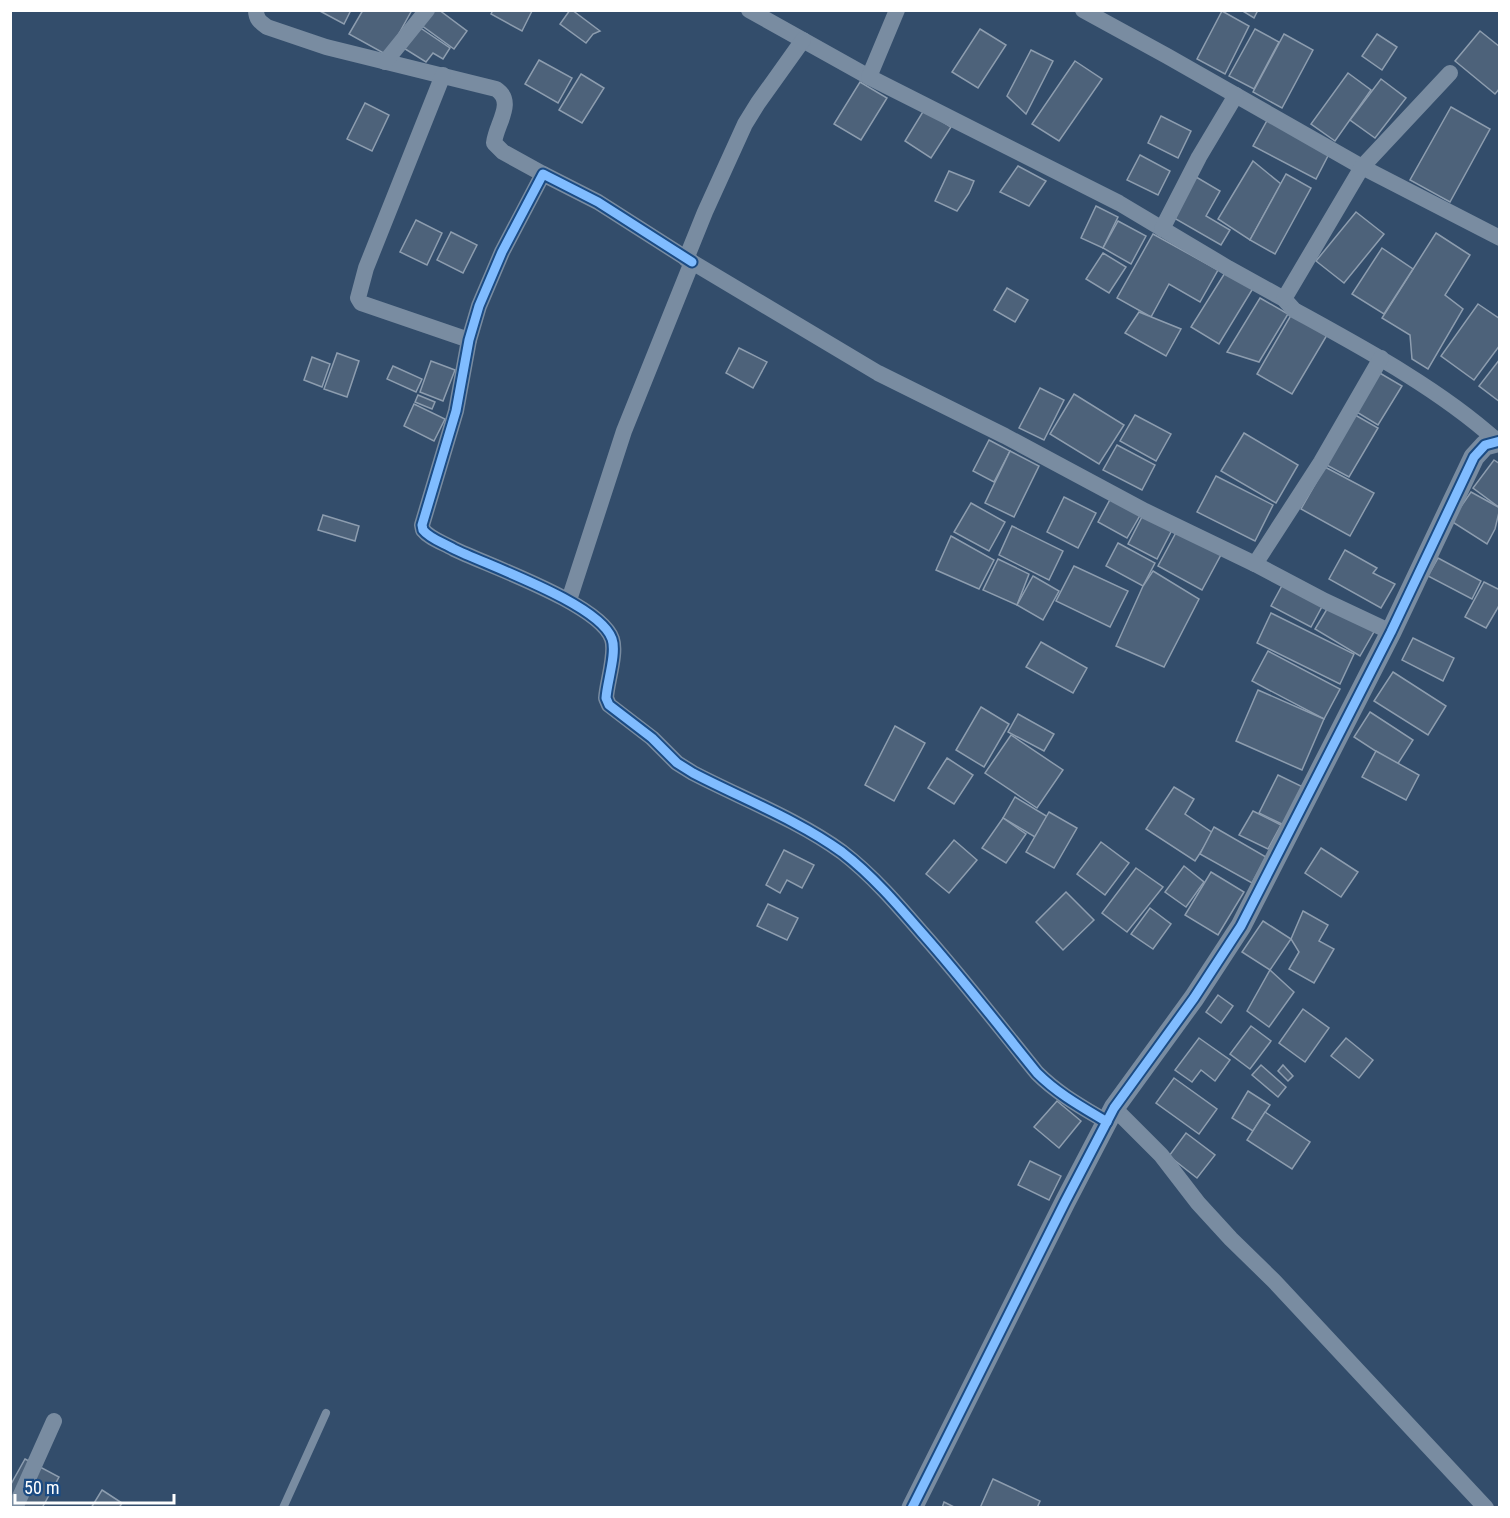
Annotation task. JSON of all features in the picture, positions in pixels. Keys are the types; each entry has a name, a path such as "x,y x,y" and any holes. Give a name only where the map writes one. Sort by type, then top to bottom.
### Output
{"street":[{"path":"256,10 260,23 267,27 326,47 495,89 502,93 506,105 494,143 502,152 598,202 689,260 878,373 1005,436 1145,511 1391,632"},
{"path":"385,62 427,10"},
{"path":"749,10 869,77 1119,203 1284,299 1294,310 1381,358 1478,424 1498,441"},
{"path":"869,77 897,10"},
{"path":"1083,10 1362,167 1500,238"},
{"path":"569,600 624,431 705,212 745,124 803,40"},
{"path":"1284,299 1362,167 1450,73"},
{"path":"443,75 366,268 358,298 361,303 469,340"},
{"path":"1162,229 1199,157 1236,95"},
{"path":"543,174 487,285 469,340 456,411 422,525 423,530 433,538 482,562 569,600 601,623 608,630 613,641 606,698 609,705 652,738 677,763 800,827 839,850 883,888 944,957 1037,1073 1067,1099 1111,1115 1161,1155 1198,1203 1231,1239 1274,1281 1486,1508"},
{"path":"1255,564 1321,462 1381,358"},
{"path":"912,1508 1111,1115 1194,999 1240,926 1391,632 1474,457 1485,445 1498,441"},
{"path":"15,1508 54,1421"}],"lane":[{"path":"283,1508 326,1413"}],"building":[{"path":"318,10 351,10 344,24"},
{"path":"363,10 412,10 387,55 349,34"},
{"path":"431,10 439,10 467,31 454,49 421,25"},
{"path":"493,10 532,11 522,31 491,14"},
{"path":"570,10 600,31 593,34 586,43 560,24"},
{"path":"1241,10 1258,10 1254,18"},
{"path":"1222,11 1249,26 1225,74 1197,59"},
{"path":"416,25 450,48 443,59 433,53 426,62 402,47"},
{"path":"980,29 1006,45 978,88 952,72"},
{"path":"1255,29 1279,42 1254,89 1229,76"},
{"path":"1480,31 1500,47 1500,88 1495,94 1455,61"},
{"path":"1284,34 1313,50 1282,108 1253,92"},
{"path":"1377,34 1397,47 1382,70 1362,56"},
{"path":"1031,50 1053,61 1026,114 1007,96"},
{"path":"539,60 572,78 558,103 525,84"},
{"path":"1075,61 1102,79 1059,141 1032,124"},
{"path":"1348,73 1371,90 1335,141 1311,124"},
{"path":"581,74 604,88 582,123 559,110"},
{"path":"1381,79 1406,98 1375,138 1350,120"},
{"path":"860,82 887,98 861,140 834,124"},
{"path":"365,103 389,115 372,151 347,139"},
{"path":"1451,107 1490,129 1450,202 1410,180"},
{"path":"924,110 951,127 931,158 905,141"},
{"path":"1161,116 1191,131 1178,158 1148,143"},
{"path":"1269,117 1331,150 1316,179 1253,146"},
{"path":"1140,155 1170,171 1158,195 1127,180"},
{"path":"1253,161 1281,184 1250,240 1218,219"},
{"path":"1018,166 1046,181 1029,206 1000,192"},
{"path":"949,171 974,181 957,211 935,201"},
{"path":"1191,174 1220,191 1206,216 1230,230 1221,245 1174,218"},
{"path":"1286,174 1311,188 1275,254 1250,240"},
{"path":"1096,206 1118,217 1103,248 1081,238"},
{"path":"1356,212 1384,234 1344,283 1316,261"},
{"path":"416,220 442,233 427,265 400,252"},
{"path":"1118,221 1146,236 1131,264 1103,248"},
{"path":"451,232 477,245 463,273 437,260"},
{"path":"1436,233 1470,255 1445,295 1463,309 1428,369 1412,359 1410,335 1382,318"},
{"path":"1153,234 1218,270 1200,302 1169,284 1151,317 1117,298"},
{"path":"1382,248 1413,269 1384,314 1352,294"},
{"path":"1103,253 1126,267 1109,293 1086,279"},
{"path":"1228,268 1255,285 1219,344 1191,327"},
{"path":"1007,288 1028,300 1015,322 994,310"},
{"path":"1260,298 1288,314 1259,362 1227,352"},
{"path":"1478,304 1500,319 1500,345 1474,380 1441,356"},
{"path":"1294,310 1330,330 1292,394 1257,374"},
{"path":"1139,312 1181,329 1166,356 1125,333"},
{"path":"739,348 767,362 753,388 726,373"},
{"path":"337,353 359,361 347,397 324,389"},
{"path":"312,357 330,364 322,387 304,380"},
{"path":"1500,359 1500,402 1479,386"},
{"path":"431,361 455,370 443,401 420,392"},
{"path":"393,366 422,379 416,392 387,379"},
{"path":"1378,372 1402,386 1378,425 1355,411"},
{"path":"1040,388 1064,400 1044,440 1019,428"},
{"path":"1074,394 1124,425 1099,464 1050,434"},
{"path":"418,395 435,402 432,409 415,402"},
{"path":"414,404 445,419 434,441 404,426"},
{"path":"1350,412 1378,428 1349,477 1321,462"},
{"path":"1135,415 1171,434 1156,461 1120,441"},
{"path":"1244,433 1298,465 1276,503 1221,471"},
{"path":"989,440 1010,451 994,482 973,471"},
{"path":"1117,445 1155,465 1142,490 1103,470"},
{"path":"1010,451 1039,466 1014,517 985,503"},
{"path":"1494,460 1500,464 1500,508 1473,488"},
{"path":"1325,467 1374,493 1350,536 1301,509"},
{"path":"1216,476 1273,505 1255,541 1197,512"},
{"path":"1471,492 1500,508 1495,529 1487,544 1451,521"},
{"path":"1113,494 1142,512 1127,538 1098,522"},
{"path":"1064,497 1096,513 1078,548 1047,532"},
{"path":"971,503 1005,522 989,551 954,532"},
{"path":"1145,511 1174,526 1157,559 1128,544"},
{"path":"323,515 359,526 355,541 318,530"},
{"path":"1012,526 1063,551 1049,580 999,555"},
{"path":"1179,527 1223,551 1202,590 1158,566"},
{"path":"951,536 994,560 979,589 936,570"},
{"path":"1118,543 1155,563 1143,586 1106,566"},
{"path":"1345,550 1377,568 1373,573 1395,584 1381,608 1329,579"},
{"path":"1438,558 1481,581 1472,599 1428,576"},
{"path":"998,559 1029,574 1017,605 983,590"},
{"path":"1074,566 1128,591 1110,627 1056,601"},
{"path":"1153,571 1199,599 1164,667 1116,646 1143,586"},
{"path":"1033,576 1059,591 1043,620 1017,605"},
{"path":"1285,580 1325,601 1311,627 1271,606"},
{"path":"1484,582 1500,590 1500,604 1486,628 1465,617"},
{"path":"1330,604 1375,630 1360,656 1315,629"},
{"path":"1271,613 1354,654 1340,684 1257,643"},
{"path":"1413,638 1454,658 1443,681 1402,660"},
{"path":"1041,642 1087,668 1073,693 1026,667"},
{"path":"1268,651 1340,689 1324,719 1252,681"},
{"path":"1393,672 1446,706 1428,735 1374,701"},
{"path":"1258,690 1324,719 1302,770 1236,741"},
{"path":"981,707 1009,724 984,767 956,750"},
{"path":"1370,712 1413,740 1397,765 1354,737"},
{"path":"1018,714 1054,734 1044,751 1008,732"},
{"path":"895,726 925,743 894,801 865,785"},
{"path":"1011,735 1063,770 1037,808 985,773"},
{"path":"1376,751 1419,775 1406,800 1362,777"},
{"path":"947,758 973,775 954,804 928,788"},
{"path":"1278,775 1305,788 1286,826 1259,813"},
{"path":"1174,787 1194,799 1185,814 1213,833 1195,861 1146,829"},
{"path":"1015,797 1048,817 1035,837 1003,818"},
{"path":"1253,811 1281,825 1268,849 1239,835"},
{"path":"1049,812 1077,828 1054,868 1026,852"},
{"path":"1003,818 1026,834 1006,863 982,848"},
{"path":"1214,827 1266,857 1252,883 1200,854"},
{"path":"954,840 977,860 949,893 926,874"},
{"path":"1101,842 1129,863 1105,895 1077,874"},
{"path":"1321,848 1358,872 1341,897 1305,873"},
{"path":"784,850 814,865 802,888 787,880 780,893 766,885"},
{"path":"1184,866 1204,882 1186,907 1165,892"},
{"path":"1136,868 1163,887 1127,932 1102,913"},
{"path":"1211,872 1244,892 1218,935 1185,915"},
{"path":"1066,892 1094,920 1063,950 1036,922"},
{"path":"768,904 798,918 787,940 757,926"},
{"path":"1150,908 1171,924 1153,949 1131,934"},
{"path":"1303,911 1328,925 1319,941 1334,949 1314,983 1289,969 1299,952 1291,939"},
{"path":"1263,921 1291,939 1270,970 1242,952"},
{"path":"1270,970 1294,992 1269,1027 1247,1011"},
{"path":"1218,995 1233,1006 1221,1023 1206,1012"},
{"path":"1303,1009 1329,1028 1305,1062 1279,1043"},
{"path":"1251,1026 1271,1041 1250,1069 1230,1054"},
{"path":"1199,1038 1230,1060 1215,1081 1201,1070 1192,1082 1175,1070"},
{"path":"1346,1038 1373,1060 1359,1078 1331,1056"},
{"path":"1261,1065 1286,1087 1278,1097 1252,1075"},
{"path":"1283,1065 1293,1076 1288,1081 1278,1071"},
{"path":"1174,1078 1217,1109 1199,1134 1156,1103"},
{"path":"1248,1091 1270,1105 1253,1131 1232,1118"},
{"path":"1057,1101 1081,1121 1059,1148 1034,1127"},
{"path":"1265,1112 1310,1142 1292,1169 1247,1140"},
{"path":"1186,1133 1215,1155 1197,1178 1169,1156"},
{"path":"1030,1161 1061,1176 1049,1200 1018,1185"},
{"path":"25,1459 59,1477 42,1508 10,1508 10,1486"},
{"path":"993,1479 1040,1501 1037,1508 980,1508"},
{"path":"102,1490 122,1503 119,1508 91,1508"},
{"path":"944,1502 956,1508 942,1508"}],"cycle path":[{"path":"692,262 598,202 543,174 502,252 479,306 469,340 456,411 422,525 423,530 454,549 542,587 587,613 603,626 612,639 613,645 613,660 606,698 609,705 652,738 677,763 825,840 864,870 937,950 1037,1073 1062,1094 1107,1122"},
{"path":"912,1508 1114,1108 1194,998 1241,926 1391,632 1474,457 1485,445 1500,441"}]}
